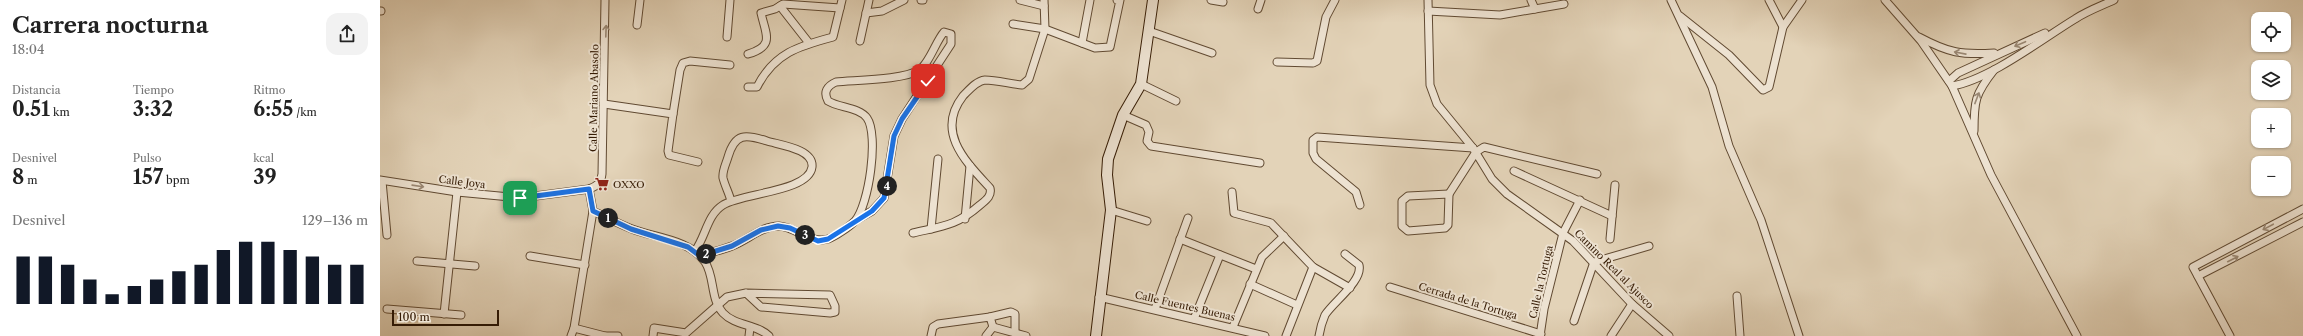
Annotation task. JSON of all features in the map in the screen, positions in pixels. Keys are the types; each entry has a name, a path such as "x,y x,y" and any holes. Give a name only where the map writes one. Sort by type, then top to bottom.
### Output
{"street":[{"name":"Calle Mariano Abasolo","path":"589,189 596,186 601,181 604,104 605,0"},
{"path":"637,25 640,0"},
{"path":"727,37 730,0"},
{"path":"748,87 757,87 763,75 782,55 809,43 833,37 842,0"},
{"path":"860,41 869,0"},
{"path":"866,13 882,11 904,0"},
{"path":"913,233 955,224 965,219 989,198 991,193 990,188 957,149 952,118 954,109 972,86 984,80 1022,85 1026,84 1030,79 1045,29 1044,3 1020,0"},
{"path":"1082,43 1090,0"},
{"path":"1013,24 1045,29 1095,48 1110,47 1120,0 1118,0"},
{"path":"1096,336 1099,297 1111,210 1107,175 1108,158 1123,115 1140,84 1153,0"},
{"path":"1211,0 1223,2"},
{"path":"1258,9 1261,0"},
{"path":"1277,62 1313,63 1317,60 1326,17 1334,0"},
{"name":"Camino Real al Ajusco","path":"1428,0 1430,85 1433,96 1443,112 1475,150 1492,179 1507,194 1563,233 1594,262 1632,304 1669,336"},
{"path":"1531,0 1535,9"},
{"path":"1671,0 1712,87 1729,146 1761,220 1799,336"},
{"path":"1769,0 1783,27"},
{"path":"1678,15 1729,55 1763,90 1769,87 1783,27 1802,0"},
{"path":"1885,0 1916,35 1951,83 1991,175 2077,336"},
{"path":"1951,83 1958,73 1999,53 2068,23 2114,0"},
{"path":"748,54 762,50 765,45 766,34 761,13 783,4 840,8"},
{"path":"1428,11 1500,14 1564,4"},
{"path":"780,6 809,43"},
{"path":"1951,83 1962,84 1997,67 2068,23"},
{"path":"1148,31 1212,53"},
{"path":"698,254 732,246 761,230 778,226 790,228 818,241 828,239 872,211 884,198 894,136 902,119 951,44 951,34 948,32 944,32 939,42 919,70 891,78 836,82 830,85 826,90 828,101 865,116 870,124 872,136 870,173 865,200 856,220"},
{"path":"1916,35 1944,50 1968,55 1999,53"},
{"path":"698,162 673,158 669,155 668,151 680,70 683,63 690,62 730,64"},
{"path":"1974,136 1974,104 1982,85 1997,67"},
{"path":"1140,84 1176,101"},
{"path":"604,104 673,114"},
{"path":"1123,115 1146,125 1148,128 1147,141 1151,146 1260,163"},
{"path":"698,254 712,216 723,204 771,192 800,181 810,173 813,161 810,156 801,151 751,136 740,137 731,148 723,170 723,177 731,201"},
{"path":"1360,205 1356,192 1316,159 1313,153 1314,140 1317,137 1475,150 1484,147 1597,174"},
{"path":"1449,194 1408,196 1402,201 1402,226 1408,231 1444,228 1448,225 1449,194 1475,150"},
{"path":"931,229 938,159"},
{"path":"965,219 970,166"},
{"path":"1514,171 1612,216"},
{"path":"381,181 387,235"},
{"name":"Calle Joya","path":"381,181 457,192 520,198 589,189"},
{"path":"1610,239 1615,185"},
{"path":"571,336 574,328 593,211 589,189"},
{"path":"444,314 457,192"},
{"path":"1232,192 1234,213 1271,223 1313,267 1350,288"},
{"name":"Calle la Tortuga","path":"1540,335 1544,309 1563,233 1580,200"},
{"path":"2230,336 2193,267 2303,209"},
{"path":"1111,210 1147,221"},
{"path":"593,211 631,229 698,254 706,264 718,305 724,314 750,328 764,331 769,336"},
{"path":"1155,309 1188,218"},
{"path":"2198,276 2303,222"},
{"path":"1233,327 1262,257 1284,236"},
{"path":"1180,239 1256,269"},
{"path":"1574,321 1594,262 1649,246"},
{"path":"1319,336 1325,316 1350,288 1360,270 1358,263 1345,254"},
{"path":"1194,319 1220,255"},
{"path":"530,256 585,265"},
{"path":"416,261 475,266"},
{"path":"1286,336 1313,267"},
{"path":"1250,284 1297,305"},
{"name":"Cerrada de la Tortuga","path":"1390,287 1540,335"},
{"path":"653,336 654,328 686,333 727,297 746,293 830,295 835,306 835,312 830,313 761,307 746,293"},
{"path":"1737,296 1740,336"},
{"name":"Calle Fuentes Buenas","path":"1099,297 1233,327 1266,336"},
{"path":"1611,336 1632,304"},
{"path":"387,309 461,315"},
{"path":"931,336 932,327 938,324 990,317 1011,312 1015,314 1015,333"},
{"path":"990,317 993,327"},
{"path":"993,327 1026,336"},
{"path":"986,336 993,327"},
{"path":"574,328 605,336 618,336"},
{"path":"748,336 750,328"}],"place":[{"name":"OXXO","path":"602,184"}],"route":[{"path":"520,198 589,189 593,211 631,229 688,247 700,256 732,246 746,240 761,230 778,226 790,228 818,241 828,239 872,211 884,198 894,136 902,119 928,81"}]}
